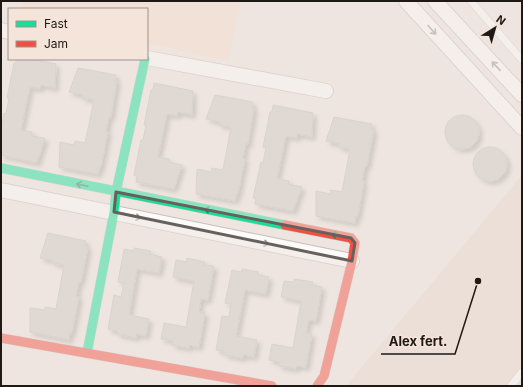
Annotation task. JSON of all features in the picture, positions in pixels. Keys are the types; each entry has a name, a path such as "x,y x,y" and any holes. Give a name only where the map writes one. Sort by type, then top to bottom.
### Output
{"street":[{"path":"406,1 522,128"},
{"path":"435,1 522,95"},
{"path":"148,58 326,91"},
{"path":"87,353 114,212 116,192 146,60"},
{"path":"1,168 351,238 355,243 352,261 324,376 317,386"},
{"path":"1,190 352,261"},
{"path":"1,338 272,386"}],"lane":[{"path":"471,1 522,60"},
{"path":"511,386 522,372"}],"highlighted area":[{"path":"116,192 351,238 355,243 352,261 114,212"}],"shaded area":[{"path":"24,1 241,1 228,61 148,43 148,8 22,8"},
{"path":"522,175 522,386 346,386"}],"building":[{"path":"16,60 37,60 56,64 55,88 41,85 40,89 30,87 21,130 32,132 32,136 45,138 37,163 1,155 1,129 4,113 6,114 9,98 7,98 14,63 16,63"},
{"path":"78,68 116,75 115,81 117,81 111,117 109,117 106,132 108,132 101,167 98,174 59,167 60,142 74,145 75,141 85,143 94,100 82,98 83,95 69,92"},
{"path":"154,83 193,91 192,115 178,112 177,116 167,114 158,157 169,159 169,162 182,165 174,189 136,182 137,176 134,175 141,140 143,140 146,125 144,125 151,90 153,90"},
{"path":"215,95 253,102 252,108 254,108 248,144 246,143 243,158 245,159 238,194 237,193 235,201 196,194 197,169 211,172 212,168 223,170 231,127 219,125 220,122 206,119"},
{"path":"273,105 313,113 312,137 297,134 297,138 286,136 277,179 289,181 288,184 302,187 293,211 255,204 256,198 253,198 261,162 263,163 266,147 263,147 270,112 272,112"},
{"path":"462,115 468,116 474,120 478,126 478,138 474,144 468,148 462,149 456,148 450,144 446,138 445,132 446,126 450,120 456,116"},
{"path":"334,117 372,124 371,130 374,130 367,166 365,166 358,216 356,216 355,223 316,216 316,191 330,194 331,190 342,192 350,149 339,147 339,144 326,141"},
{"path":"487,147 493,147 502,152 506,158 506,170 502,176 493,181 487,181 478,176 473,167 473,161 478,152"},
{"path":"48,233 86,241 85,246 88,247 81,282 79,282 76,297 79,297 72,333 70,332 69,340 30,332 30,308 45,310 45,307 56,309 64,265 53,263 53,260 40,258"},
{"path":"134,248 151,251 150,254 162,257 159,273 137,269 129,315 149,319 146,336 136,334 136,338 117,334 118,331 108,329 114,295 121,297 124,283 118,282 124,249 134,251"},
{"path":"187,258 205,262 204,265 214,266 208,300 201,299 199,312 205,313 199,347 189,345 189,348 172,345 173,341 161,339 164,323 186,327 194,281 173,277 176,260 186,262"},
{"path":"242,269 258,272 258,275 269,277 266,294 245,290 236,336 257,340 254,357 244,355 243,358 225,355 225,352 216,350 222,316 229,317 231,304 225,303 232,270 241,272"},
{"path":"294,279 313,282 312,285 322,287 316,321 309,320 306,333 312,334 306,367 297,366 296,369 279,366 280,362 269,360 272,344 293,348 301,301 281,297 284,281 294,282"}],"traffic: fast":[{"path":"87,353 114,212 116,192 145,60"},
{"path":"1,168 285,225"}],"traffic: jam":[{"path":"285,225 351,238 355,243 324,376 317,386"},
{"path":"1,338 272,386"}],"place":[{"name":"Alex fert.","path":"478,281"}]}
